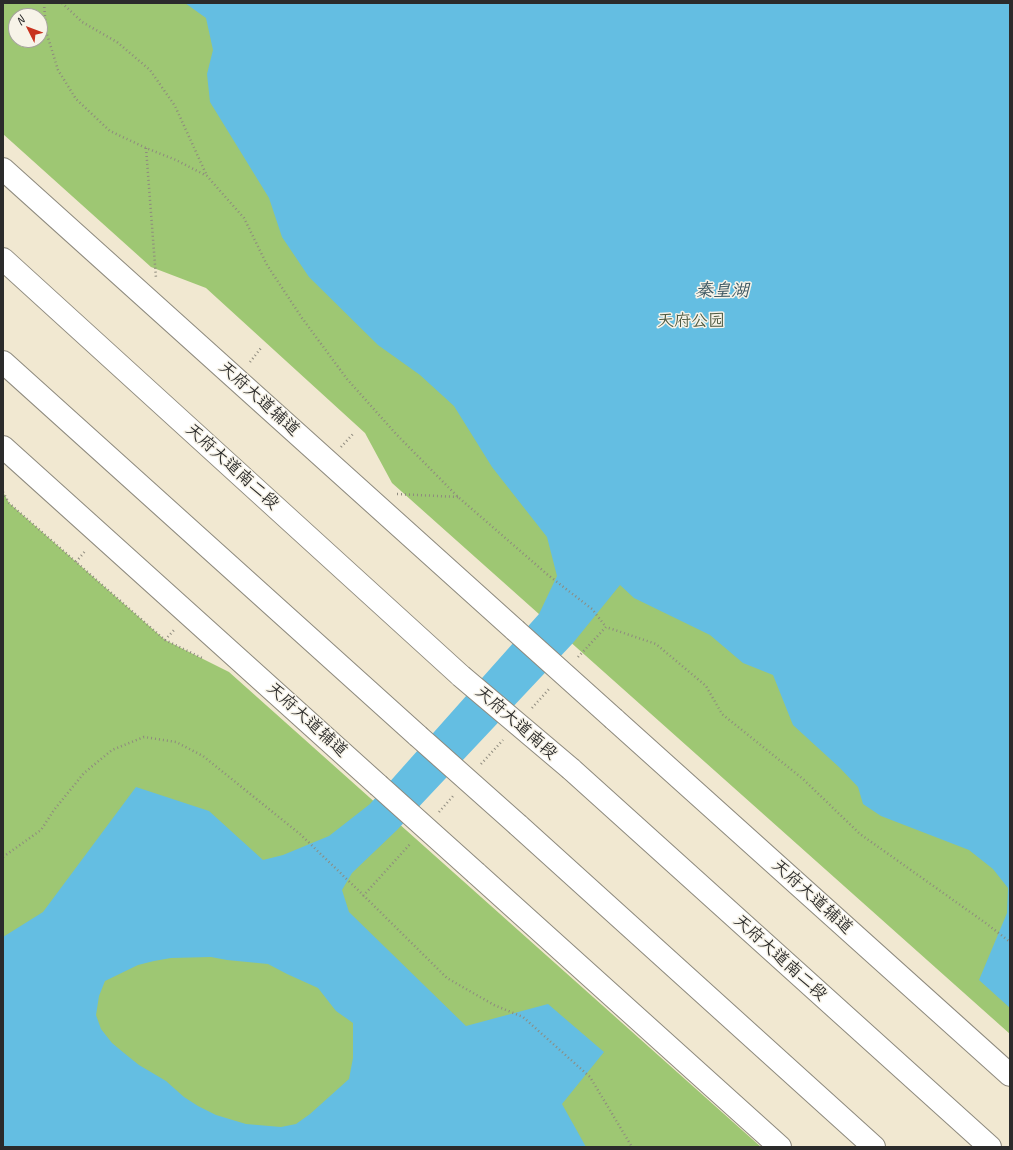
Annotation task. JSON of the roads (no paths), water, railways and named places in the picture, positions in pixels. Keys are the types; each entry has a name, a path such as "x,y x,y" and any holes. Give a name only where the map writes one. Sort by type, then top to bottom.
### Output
{"main road":[{"name":"天府大道辅道","path":"3,169 1010,1075"},
{"name":"天府大道南二段","path":"3,259 461,676"},
{"path":"3,362 874,1147"},
{"name":"天府大道辅道","path":"3,447 780,1147"},
{"name":"天府大道南段","path":"461,676 571,770"},
{"name":"天府大道南二段","path":"571,770 990,1147"}],"water":[{"name":"秦皇湖","path":"185,3 1010,3 1010,1008 979,980 1007,913 1008,888 993,869 969,850 881,816 863,804 858,787 840,768 793,725 773,675 743,663 710,635 634,598 620,585 573,643 397,830 352,873 342,890 349,912 466,1026 548,1004 604,1052 562,1104 586,1147 3,1147 3,937 43,912 136,787 209,811 263,860 283,855 329,836 370,804 539,614 557,576 547,537 492,467 454,406 420,375 378,345 309,277 282,237 269,198 210,102 207,74 213,50 206,18","holes":["211,957 268,964 318,988 336,1011 353,1023 353,1058 349,1079 310,1114 296,1124 281,1127 246,1124 216,1115 184,1097 166,1081 139,1065 112,1043 101,1029 96,1015 99,996 105,981 138,965 171,958"]}],"park label":[{"name":"天府公园","path":"691,322"}]}
